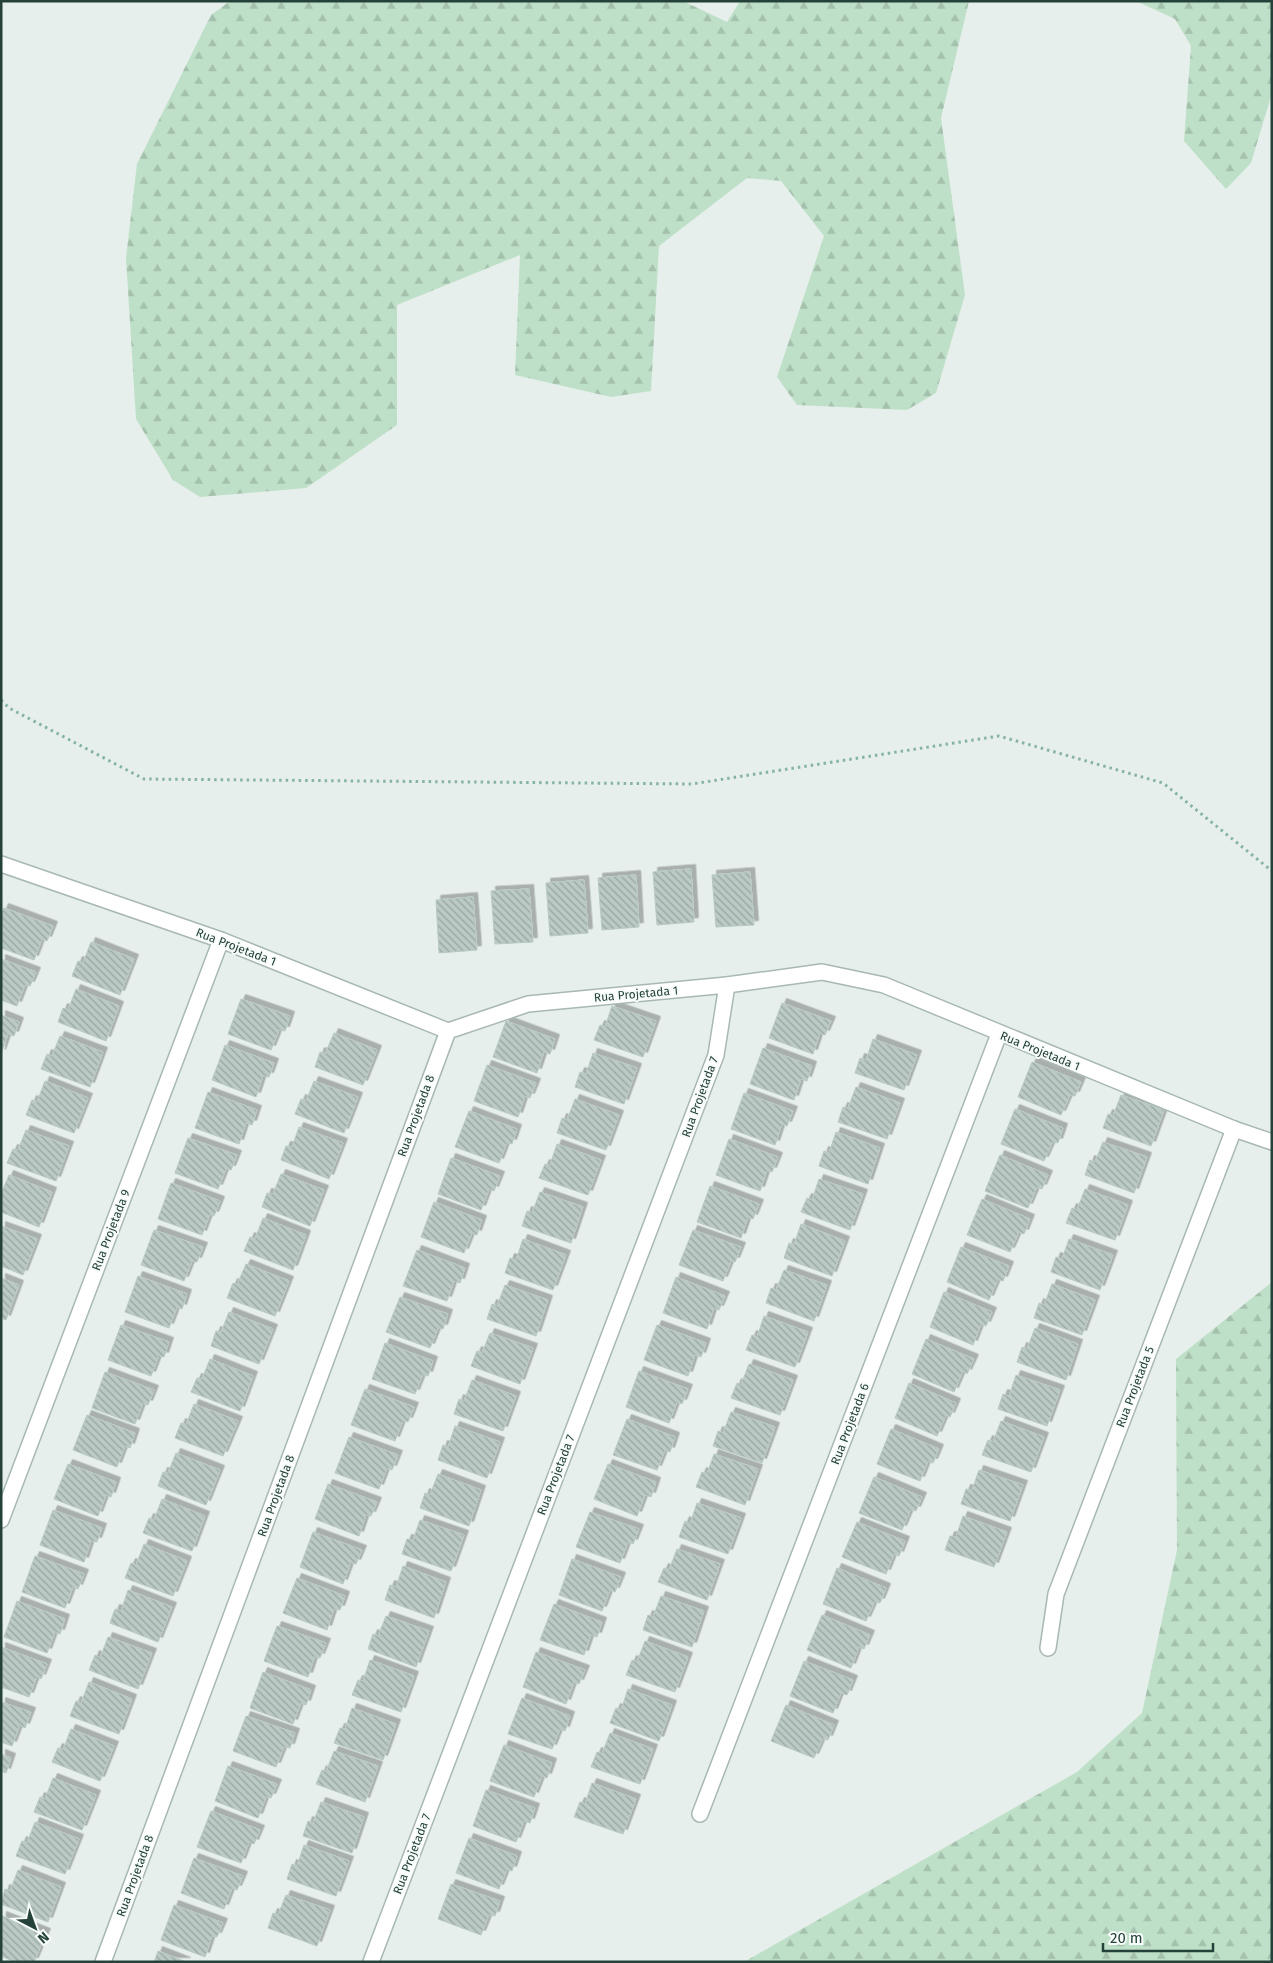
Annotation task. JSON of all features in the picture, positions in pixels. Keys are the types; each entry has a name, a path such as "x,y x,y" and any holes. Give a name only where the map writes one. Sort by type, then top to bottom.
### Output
{"street":[{"name":"Rua Projetada 1","path":"1,864 221,940 448,1031 528,1004 728,985 822,972 884,985 999,1034 1234,1129 1272,1142"},
{"name":"Rua Projetada 9","path":"1,1520 221,940"},
{"name":"Rua Projetada 7","path":"371,1962 716,1055 728,985"},
{"name":"Rua Projetada 8","path":"103,1962 448,1031"},
{"name":"Rua Projetada 6","path":"700,1814 999,1034"},
{"name":"Rua Projetada 5","path":"1048,1648 1056,1594 1234,1129"}],"path":[{"path":"1,700 9,708 144,779 692,784 999,736 1163,783 1272,871"}],"green space":[{"path":"230,1 683,1 727,22 740,1 969,1 941,118 965,295 936,393 907,410 797,405 777,377 824,236 781,181 747,178 659,246 651,391 611,397 515,375 520,255 397,305 397,425 306,488 200,497 173,480 136,419 126,258 137,164 211,15"},
{"path":"1136,1 1272,1 1272,93 1251,163 1226,189 1184,141 1191,46 1175,19"},
{"path":"1272,1282 1272,1962 744,1962 1077,1772 1142,1713 1177,1550 1176,1359"}],"building":[{"path":"691,869 694,922 657,925 653,872"},
{"path":"750,872 754,925 716,927 712,875"},
{"path":"636,875 639,927 602,930 598,878"},
{"path":"584,880 588,933 550,936 546,883"},
{"path":"529,889 533,942 495,944 491,891"},
{"path":"473,897 477,950 439,953 436,900"},
{"path":"4,908 53,926 47,941 42,939 34,960 1,948 1,915"},
{"path":"91,942 134,959 120,995 72,976 78,961 83,963"},
{"path":"1,959 36,972 30,986 25,985 17,1006 1,1000"},
{"path":"76,989 119,1006 106,1041 58,1022 63,1008 68,1010"},
{"path":"241,999 290,1016 285,1031 279,1030 271,1050 228,1034"},
{"path":"782,1003 831,1021 825,1035 820,1033 813,1054 769,1038"},
{"path":"612,1006 656,1021 643,1057 594,1040 600,1025 605,1027"},
{"path":"1,1015 19,1022 14,1036 8,1034 1,1054"},
{"path":"506,1021 555,1039 550,1054 544,1052 537,1073 493,1057"},
{"path":"334,1033 377,1050 363,1085 315,1067 320,1052 325,1054"},
{"path":"60,1036 103,1052 90,1087 41,1069 47,1054 52,1056"},
{"path":"873,1039 917,1055 904,1090 855,1073 860,1058 866,1060"},
{"path":"225,1045 274,1063 269,1077 263,1076 256,1097 212,1080"},
{"path":"763,1048 812,1066 807,1081 801,1079 794,1100 750,1084"},
{"path":"593,1053 637,1068 624,1104 575,1087 580,1072 586,1074"},
{"path":"1032,1062 1081,1082 1075,1096 1070,1095 1061,1115 1018,1097"},
{"path":"487,1065 536,1083 530,1098 525,1096 518,1117 474,1101"},
{"path":"45,1081 88,1098 74,1133 26,1115 32,1100 37,1102"},
{"path":"314,1081 358,1097 344,1133 295,1114 301,1099 306,1101"},
{"path":"856,1087 900,1103 887,1139 838,1122 843,1107 848,1108"},
{"path":"208,1092 257,1110 252,1125 246,1123 239,1144 195,1128"},
{"path":"744,1093 793,1111 787,1126 782,1124 775,1145 731,1129"},
{"path":"1121,1095 1164,1110 1151,1146 1103,1128 1108,1114 1113,1116"},
{"path":"575,1099 619,1115 606,1150 557,1133 562,1118 567,1120"},
{"path":"1015,1109 1063,1128 1058,1143 1053,1141 1044,1161 1001,1144"},
{"path":"469,1111 517,1129 512,1144 507,1142 499,1163 455,1147"},
{"path":"299,1127 343,1143 329,1179 281,1160 286,1146 292,1147"},
{"path":"26,1130 69,1146 56,1181 7,1163 13,1149 18,1150"},
{"path":"836,1132 880,1148 868,1184 819,1166 824,1151 829,1153"},
{"path":"188,1138 237,1155 231,1170 226,1169 218,1189 175,1173"},
{"path":"729,1139 778,1157 772,1172 767,1170 760,1191 716,1175"},
{"path":"1103,1142 1147,1157 1134,1193 1085,1175 1090,1160 1095,1162"},
{"path":"557,1144 601,1160 588,1195 539,1178 545,1164 550,1165"},
{"path":"1000,1155 1048,1175 1042,1189 1037,1187 1028,1208 985,1191"},
{"path":"451,1158 500,1176 494,1191 489,1189 481,1210 438,1194"},
{"path":"281,1174 324,1190 310,1226 262,1207 267,1193 273,1194"},
{"path":"9,1175 52,1192 39,1227 1,1212 1,1194"},
{"path":"819,1179 863,1194 850,1230 801,1212 807,1198 812,1200"},
{"path":"171,1183 220,1201 214,1216 210,1214 202,1235 158,1219"},
{"path":"710,1186 759,1204 753,1219 748,1217 741,1238 697,1222"},
{"path":"1085,1189 1128,1205 1115,1240 1066,1223 1072,1208 1077,1210"},
{"path":"540,1192 583,1207 571,1243 522,1226 527,1211 532,1213"},
{"path":"982,1199 1030,1219 1024,1234 1019,1232 1010,1252 967,1235"},
{"path":"434,1202 482,1220 477,1235 472,1233 464,1253 421,1237"},
{"path":"263,1218 306,1235 293,1270 244,1251 250,1237 255,1239"},
{"path":"801,1224 845,1241 832,1276 784,1258 789,1243 794,1245"},
{"path":"1,1226 37,1239 23,1275 1,1266"},
{"path":"154,1230 203,1247 197,1262 192,1261 184,1281 141,1265"},
{"path":"693,1230 741,1247 735,1262 731,1261 723,1281 679,1265"},
{"path":"523,1239 566,1255 553,1290 505,1273 510,1258 516,1260"},
{"path":"1069,1239 1113,1255 1100,1290 1051,1272 1056,1257 1062,1259"},
{"path":"961,1247 1009,1266 1003,1281 998,1279 989,1300 947,1282"},
{"path":"417,1250 465,1268 460,1283 454,1281 447,1301 403,1286"},
{"path":"246,1264 289,1281 275,1316 227,1298 233,1283 237,1285"},
{"path":"784,1270 827,1285 814,1321 766,1303 771,1288 776,1290"},
{"path":"138,1276 187,1294 182,1309 177,1307 169,1328 125,1312"},
{"path":"676,1277 725,1296 719,1310 714,1308 707,1329 663,1313"},
{"path":"1,1278 19,1285 6,1320 1,1318"},
{"path":"1052,1284 1095,1300 1082,1335 1034,1318 1039,1303 1044,1305"},
{"path":"505,1285 548,1300 536,1336 487,1319 492,1304 497,1306"},
{"path":"944,1292 992,1312 986,1326 981,1324 973,1345 930,1327"},
{"path":"400,1297 448,1314 443,1329 438,1328 430,1348 386,1332"},
{"path":"229,1312 273,1329 259,1364 211,1346 216,1331 221,1332"},
{"path":"764,1316 808,1332 795,1367 746,1350 752,1335 757,1337"},
{"path":"121,1325 169,1342 164,1357 159,1355 151,1376 108,1360"},
{"path":"657,1325 706,1343 701,1357 695,1355 688,1376 644,1360"},
{"path":"1035,1328 1078,1344 1066,1380 1017,1362 1022,1347 1027,1349"},
{"path":"490,1333 533,1348 520,1384 471,1366 477,1351 482,1353"},
{"path":"926,1339 974,1359 967,1374 963,1371 954,1392 912,1374"},
{"path":"385,1343 433,1361 428,1376 423,1374 415,1394 372,1379"},
{"path":"210,1359 253,1376 240,1411 191,1392 197,1378 202,1379"},
{"path":"749,1364 793,1380 780,1415 731,1398 737,1383 741,1385"},
{"path":"639,1371 688,1389 682,1404 677,1402 669,1423 626,1407"},
{"path":"105,1372 154,1390 148,1405 143,1403 135,1424 92,1408"},
{"path":"1016,1375 1060,1390 1047,1426 998,1409 1003,1394 1009,1396"},
{"path":"472,1380 516,1396 503,1431 454,1414 459,1399 464,1401"},
{"path":"909,1383 956,1403 950,1417 946,1415 937,1436 895,1418"},
{"path":"365,1389 414,1407 408,1422 403,1420 395,1441 351,1425"},
{"path":"194,1404 238,1421 223,1456 175,1438 181,1423 186,1425"},
{"path":"731,1412 775,1427 762,1463 713,1446 718,1431 723,1433"},
{"path":"87,1415 135,1433 130,1448 125,1446 117,1467 73,1450"},
{"path":"627,1419 675,1437 670,1452 665,1450 657,1470 613,1455"},
{"path":"1001,1421 1044,1437 1031,1472 982,1455 988,1440 993,1442"},
{"path":"455,1426 500,1442 487,1478 438,1460 443,1445 448,1447"},
{"path":"891,1429 939,1449 933,1463 928,1461 920,1481 877,1464"},
{"path":"349,1437 398,1455 392,1470 387,1468 379,1489 335,1473"},
{"path":"176,1453 220,1470 206,1505 158,1486 163,1472 168,1473"},
{"path":"714,1454 758,1469 745,1505 696,1487 702,1472 707,1474"},
{"path":"68,1464 116,1482 111,1497 106,1495 98,1516 54,1499"},
{"path":"608,1464 656,1482 651,1497 645,1495 637,1516 594,1499"},
{"path":"979,1470 1023,1485 1010,1521 961,1504 966,1489 972,1490"},
{"path":"438,1474 481,1490 469,1526 420,1508 425,1493 430,1495"},
{"path":"874,1477 922,1497 916,1511 911,1509 902,1530 859,1513"},
{"path":"328,1484 377,1502 371,1516 366,1515 359,1536 315,1519"},
{"path":"162,1499 205,1516 192,1551 143,1533 149,1518 154,1520"},
{"path":"697,1503 741,1518 728,1554 679,1537 685,1521 690,1524"},
{"path":"53,1510 102,1528 97,1542 91,1541 84,1562 40,1545"},
{"path":"590,1512 639,1529 633,1544 628,1542 620,1563 576,1547"},
{"path":"963,1516 1007,1532 994,1567 945,1550 950,1536 956,1537"},
{"path":"420,1520 464,1535 451,1571 402,1554 407,1539 413,1540"},
{"path":"857,1522 905,1541 899,1556 894,1554 886,1574 842,1557"},
{"path":"313,1532 362,1550 356,1564 351,1562 343,1584 300,1567"},
{"path":"144,1544 187,1561 173,1596 125,1578 131,1563 136,1565"},
{"path":"677,1549 720,1564 707,1600 658,1582 664,1568 669,1570"},
{"path":"35,1556 84,1574 78,1589 73,1587 65,1608 22,1592"},
{"path":"572,1559 621,1577 615,1592 610,1590 602,1611 559,1595"},
{"path":"403,1566 446,1582 434,1618 385,1600 390,1585 396,1587"},
{"path":"837,1568 886,1588 880,1603 875,1601 866,1621 823,1604"},
{"path":"297,1578 345,1596 340,1610 334,1609 327,1630 283,1613"},
{"path":"128,1590 172,1607 158,1642 110,1623 115,1609 121,1611"},
{"path":"661,1596 704,1611 692,1647 643,1630 648,1615 653,1617"},
{"path":"17,1601 65,1619 60,1634 55,1632 47,1653 4,1637"},
{"path":"554,1604 602,1622 597,1637 591,1635 584,1655 540,1640"},
{"path":"822,1615 870,1635 864,1649 859,1647 851,1668 807,1650"},
{"path":"386,1616 429,1631 416,1667 368,1649 373,1634 378,1636"},
{"path":"277,1626 326,1643 320,1658 315,1656 308,1677 264,1661"},
{"path":"108,1637 152,1653 138,1689 89,1670 95,1655 100,1658"},
{"path":"645,1641 688,1657 675,1692 626,1675 632,1660 637,1662"},
{"path":"1,1647 47,1664 41,1679 37,1676 29,1697 1,1687"},
{"path":"536,1652 585,1670 579,1684 574,1682 566,1704 523,1687"},
{"path":"370,1660 414,1676 401,1712 352,1695 358,1680 363,1681"},
{"path":"804,1661 853,1680 847,1695 841,1693 833,1713 790,1696"},
{"path":"263,1672 311,1690 306,1705 301,1703 293,1724 250,1708"},
{"path":"89,1682 132,1699 119,1734 70,1716 76,1701 81,1703"},
{"path":"628,1689 672,1705 659,1741 610,1723 616,1708 621,1710"},
{"path":"522,1698 570,1716 565,1731 560,1729 552,1749 508,1734"},
{"path":"1,1702 31,1712 25,1728 20,1725 12,1746 1,1742"},
{"path":"786,1705 834,1725 828,1740 823,1738 814,1758 771,1741"},
{"path":"352,1708 396,1724 383,1760 334,1743 340,1728 345,1729"},
{"path":"246,1716 295,1733 290,1748 284,1747 276,1767 233,1751"},
{"path":"71,1729 114,1746 100,1781 52,1762 58,1748 63,1750"},
{"path":"610,1733 653,1749 640,1784 591,1767 597,1752 602,1754"},
{"path":"504,1745 552,1763 547,1778 542,1776 534,1797 490,1781"},
{"path":"334,1751 378,1766 365,1802 316,1784 322,1770 326,1772"},
{"path":"1,1754 11,1758 6,1773 1,1771"},
{"path":"228,1766 277,1784 271,1798 266,1797 258,1818 215,1801"},
{"path":"53,1778 96,1795 82,1830 34,1812 40,1797 45,1799"},
{"path":"592,1783 636,1799 623,1834 574,1817 580,1802 585,1804"},
{"path":"486,1790 535,1808 530,1823 524,1821 516,1842 473,1826"},
{"path":"321,1802 364,1817 352,1853 303,1836 308,1821 313,1823"},
{"path":"211,1811 260,1830 254,1844 249,1842 241,1863 197,1847"},
{"path":"35,1822 79,1839 65,1874 16,1856 22,1841 27,1843"},
{"path":"469,1838 517,1856 512,1871 507,1869 499,1889 456,1873"},
{"path":"304,1845 349,1861 336,1896 287,1879 292,1864 297,1866"},
{"path":"194,1858 243,1876 237,1890 232,1888 224,1909 181,1893"},
{"path":"18,1870 61,1887 48,1922 1,1904 5,1889 10,1891"},
{"path":"451,1884 500,1901 495,1916 489,1915 481,1935 438,1919"},
{"path":"286,1895 330,1910 317,1946 268,1928 273,1913 278,1915"},
{"path":"174,1905 223,1923 217,1937 212,1936 205,1957 161,1940"},
{"path":"2,1916 46,1933 34,1962 15,1962 1,1956"},
{"path":"158,1951 186,1962 154,1962"}]}
